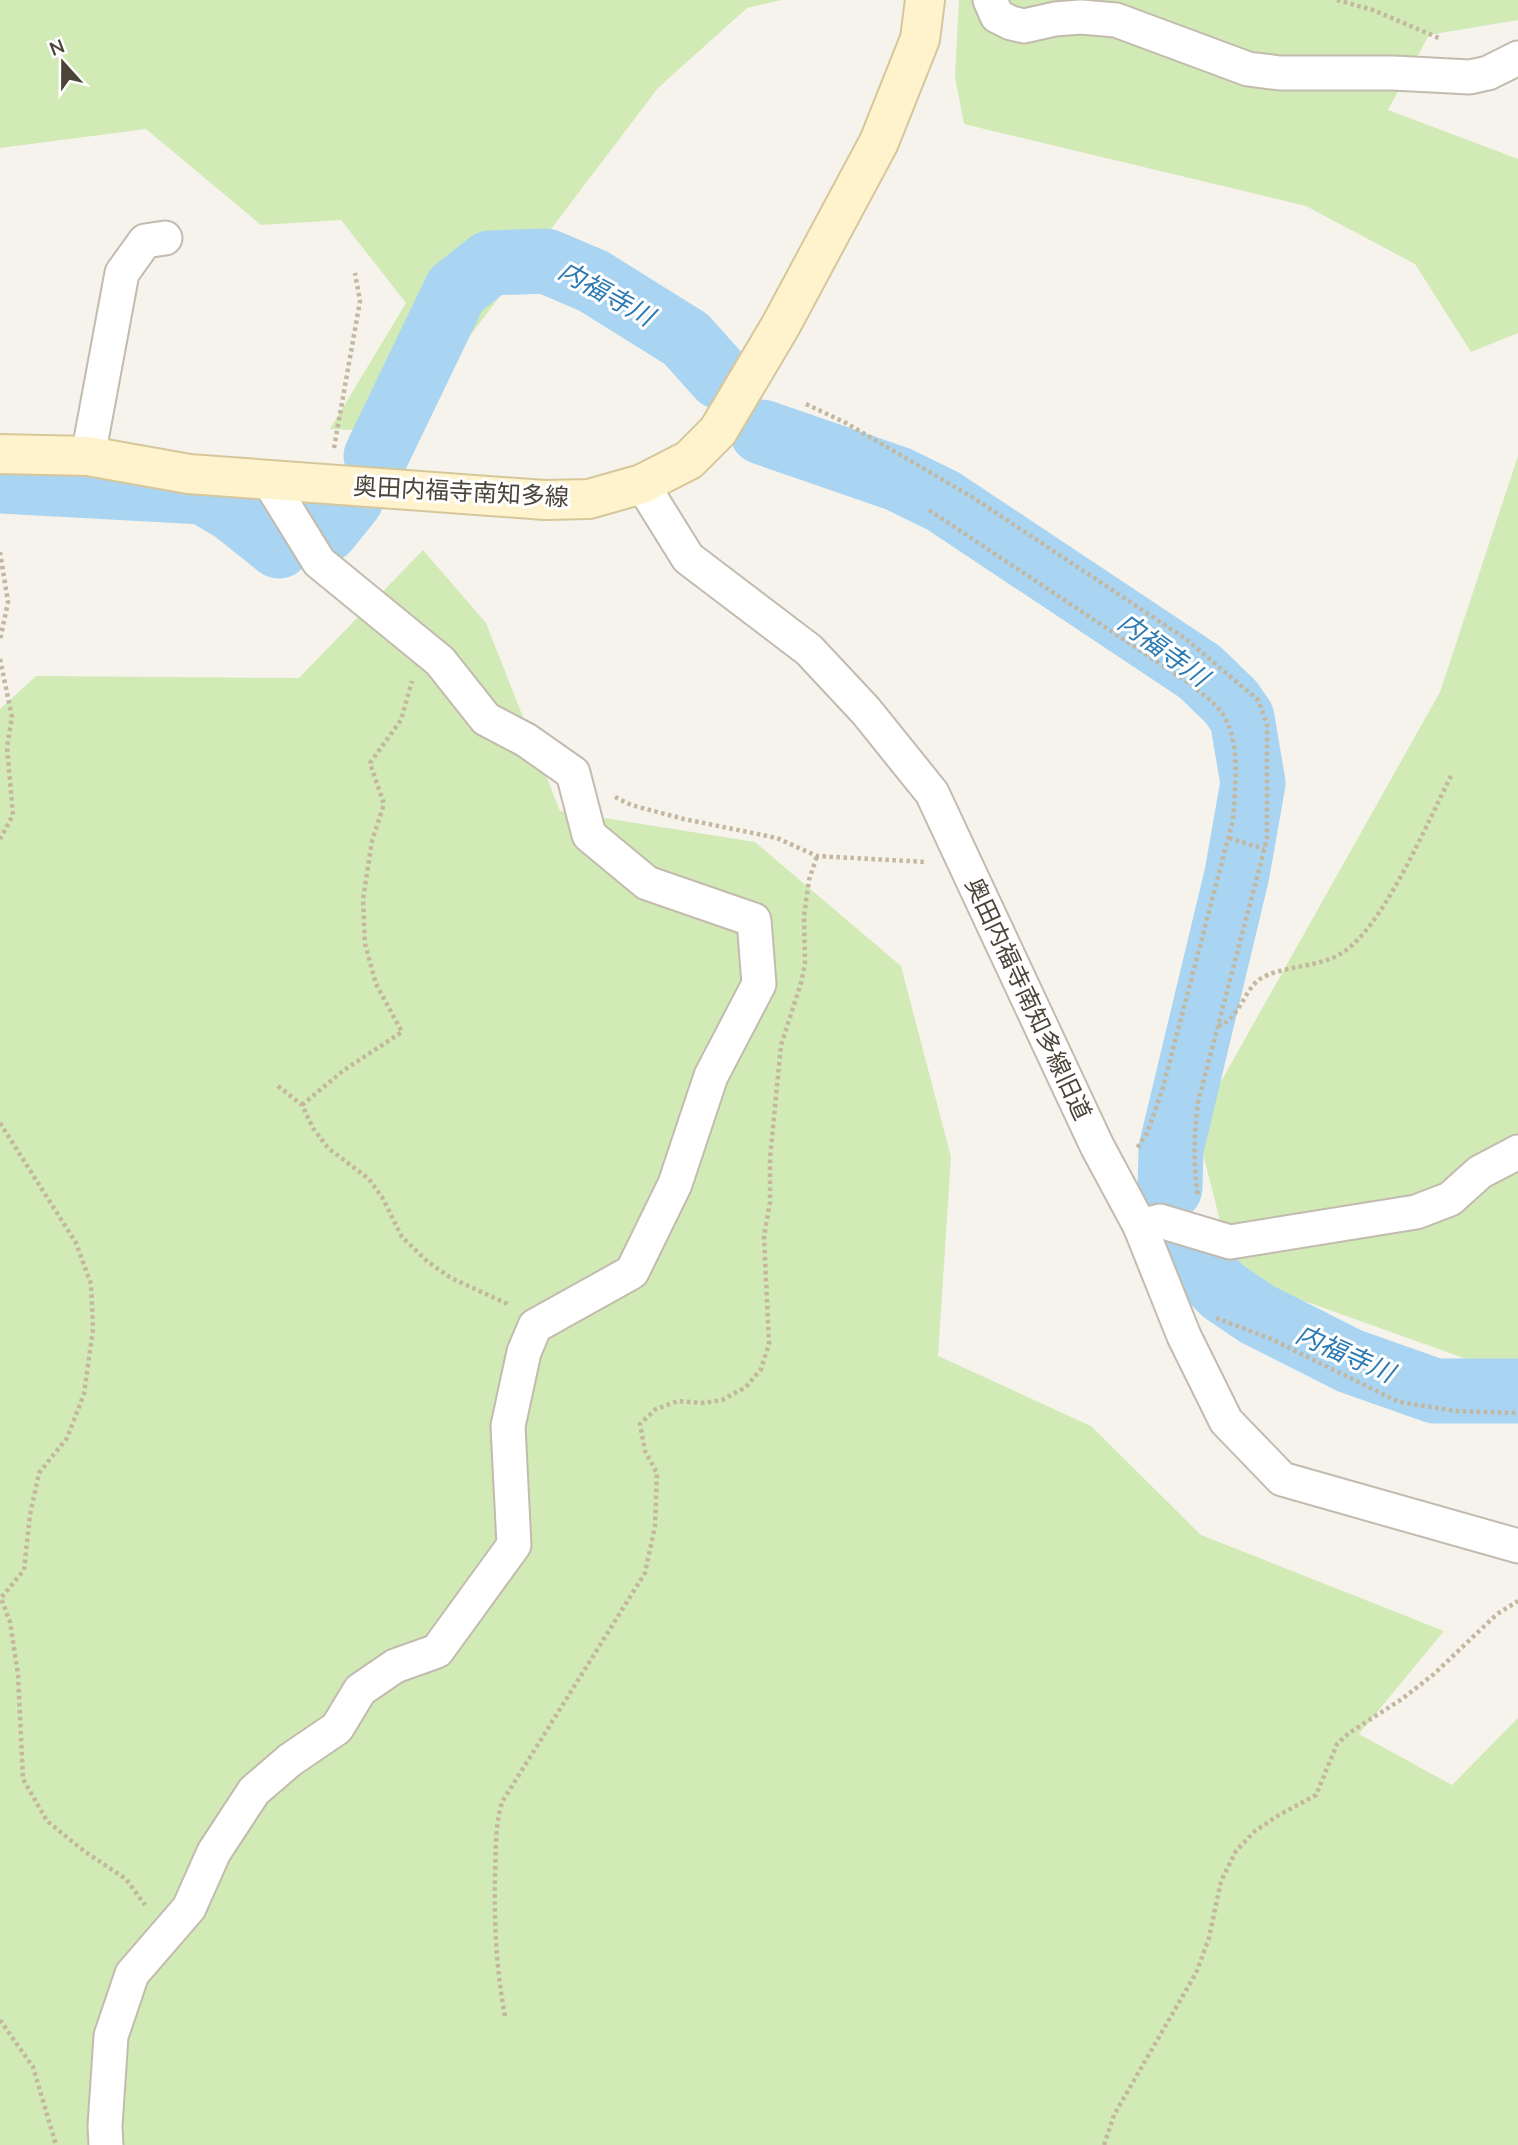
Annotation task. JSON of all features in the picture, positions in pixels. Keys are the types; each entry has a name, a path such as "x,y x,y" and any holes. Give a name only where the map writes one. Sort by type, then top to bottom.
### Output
{"main road":[{"name":"奥田内福寺南知多線","path":"0,454 88,456 190,474 545,500 589,499 642,484 689,460 718,431 774,337 879,142 920,39 925,0"}],"street":[{"path":"990,0 997,16 1011,23 1024,26 1081,17 1116,20 1248,69 1280,73 1393,72 1470,77 1488,74 1518,58"},
{"path":"88,456 122,273 145,241 165,238"},
{"path":"106,2145 111,2036 132,1973 189,1908 214,1852 254,1791 290,1760 337,1727 360,1690 395,1666 437,1651 514,1545 508,1426 524,1352 535,1326 632,1272 675,1184 711,1076 759,984 754,920 648,883 589,835 573,773 526,740 486,719 436,658 319,562 268,481"},
{"name":"奥田内福寺南知多線旧道","path":"642,484 688,558 808,650 866,711 932,793 1113,1177 1140,1226 1174,1310 1226,1421 1282,1479 1518,1546"},
{"path":"1140,1226 1160,1221 1230,1242 1416,1212 1450,1199 1480,1172 1518,1152"}],"path":[{"path":"1337,0 1373,10 1443,40"},
{"path":"328,485 360,301 355,273"},
{"path":"806,404 846,423 972,496 1186,639 1258,701 1267,724 1267,839 1198,1102 1193,1143 1194,1172 1208,1237"},
{"path":"929,510 1192,685 1224,715 1232,740 1236,779 1233,820 1162,1091 1147,1133 1130,1161 1113,1177"},
{"path":"0,552 8,602 0,640"},
{"path":"302,1105 372,1049 402,1032 376,984 365,944 363,899 372,841 384,804 370,762 401,720 408,688 418,670 436,658"},
{"path":"0,659 12,717 7,747 13,815 0,839"},
{"path":"573,773 631,805 684,820 777,838 817,856 965,864"},
{"path":"1218,1026 1225,1024 1232,1017 1253,985 1262,977 1323,962 1343,953 1359,939 1394,889 1451,776"},
{"path":"1229,838 1265,849"},
{"path":"505,2016 494,1932 496,1822 502,1802 645,1573 655,1526 657,1473 645,1451 640,1424 656,1409 678,1401 703,1403 722,1400 746,1387 761,1369 769,1344 764,1236 770,1202 770,1158 780,1045 803,973 804,916 809,880 817,856"},
{"path":"278,1086 302,1105 313,1128 328,1148 369,1179 382,1197 402,1237 428,1262 451,1278 514,1307 535,1326"},
{"path":"0,1123 76,1243 91,1284 93,1329 84,1394 67,1438 39,1473 30,1515 24,1570 1,1596 10,1622 18,1674 23,1779 47,1821 84,1851 126,1878 144,1903 159,1941"},
{"path":"1174,1310 1207,1315 1269,1338 1399,1402 1457,1411 1518,1413"},
{"path":"1104,2145 1114,2115 1196,1973 1209,1938 1221,1881 1236,1851 1255,1831 1316,1795 1337,1744 1349,1733 1402,1699 1434,1674 1497,1614 1518,1601"},
{"path":"0,2020 33,2067 56,2145"}],"green space":[{"path":"0,0 781,0 747,8 658,88 397,432 330,429 406,303 341,220 261,225 146,129 0,148"},
{"path":"959,0 1518,0 1518,20 1429,35 1388,110 1518,159 1518,333 1471,352 1415,264 1306,206 964,124 955,77"},
{"path":"1518,456 1518,1363 1489,1367 1234,1276 1196,1126 1440,692"},
{"path":"423,550 486,623 560,811 755,842 901,966 951,1157 938,1356 1091,1426 1201,1535 1444,1631 1359,1734 1452,1785 1518,1718 1518,2145 0,2145 0,709 36,676 299,678"}],"waterway":[{"name":"内福寺川","path":"376,456 456,290 490,263 546,261 593,281 686,339 720,377"},
{"name":"内福寺川","path":"762,432 898,479 943,501 1200,672 1231,702 1242,718 1253,783 1237,874 1171,1149 1170,1188"},
{"path":"0,481 203,492 234,510 279,546"},
{"path":"326,530 351,499"},
{"name":"内福寺川","path":"1193,1260 1223,1291 1257,1314 1350,1361 1435,1391 1518,1391"}]}
